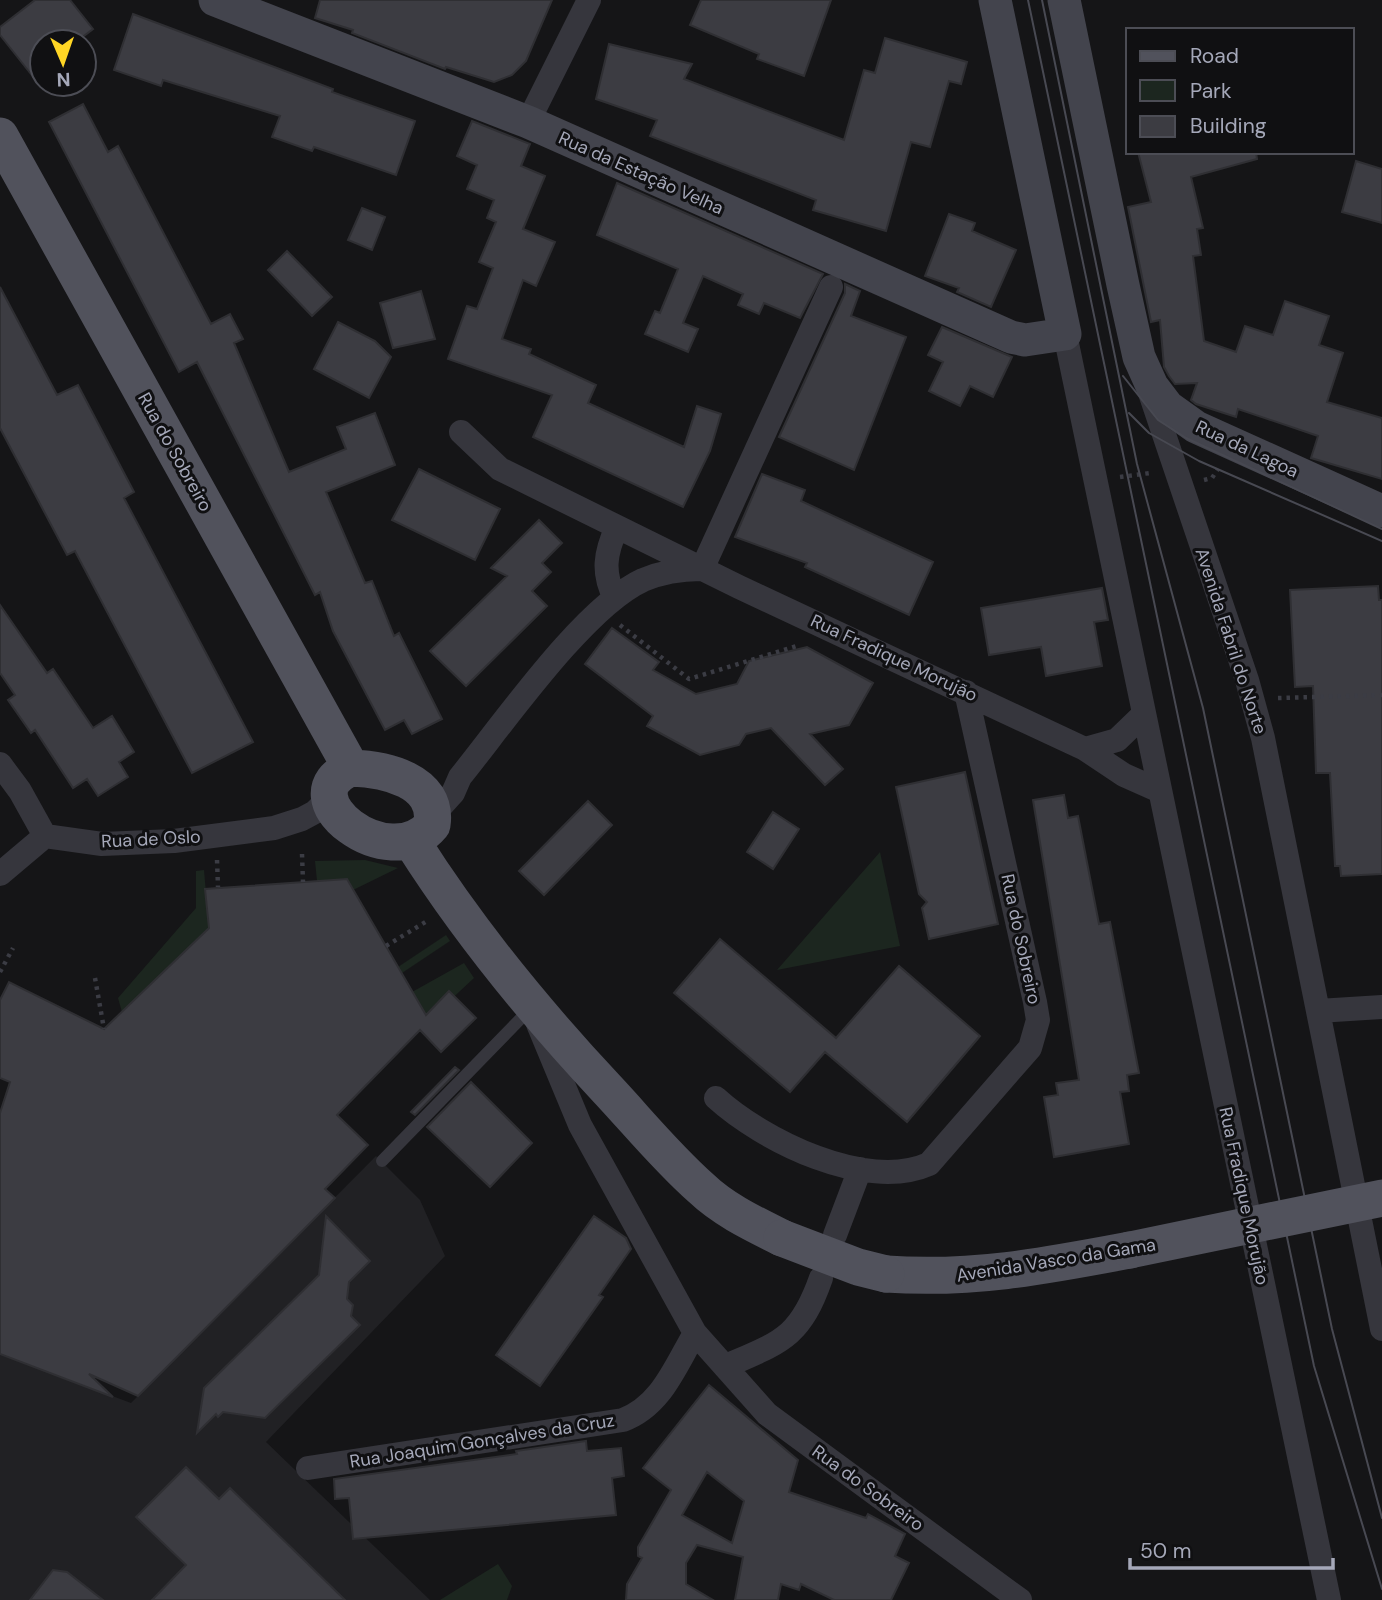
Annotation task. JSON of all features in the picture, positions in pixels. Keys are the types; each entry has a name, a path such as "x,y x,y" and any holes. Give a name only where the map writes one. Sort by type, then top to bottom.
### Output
{"main road":[{"name":"Rua do Sobreiro","path":"0,136 340,779"},
{"path":"382,770 424,800 432,825 412,842 381,840 351,828 337,818 330,803 340,779 382,770"},
{"name":"Rua do Sobreiro","path":"412,842 480,942 531,1007"},
{"name":"Avenida Vasco da Gama","path":"531,1007 702,1189 742,1218 782,1238 858,1267 886,1274 935,1277 984,1275 1130,1250 1382,1198"}],"street":[{"name":"Rua da Estação Velha","path":"215,0 528,122 1011,337 1025,340 1065,334"},
{"path":"528,122 589,0"},
{"path":"995,0 1143,715 1117,740 1085,749"},
{"name":"Avenida Fabril do Norte","path":"1064,0 1139,357 1252,699 1318,1011 1359,1230 1382,1329"},
{"path":"424,800 453,793 460,777 568,645 609,604 642,581 660,574 702,569 831,287"},
{"name":"Rua da Lagoa","path":"1139,357 1158,396 1196,427 1382,511"},
{"name":"Rua Fradique Morujão","path":"461,432 500,469 702,569 1085,749 1124,775 1160,791"},
{"path":"609,604 606,558 617,527"},
{"name":"Rua do Sobreiro","path":"716,1098 740,1119 766,1135 828,1160 860,1169 901,1172 915,1170 929,1164 1030,1048 1035,1037 1035,1002 966,692"},
{"name":"Rua Fradique Morujão","path":"1143,715 1329,1600"},
{"path":"0,764 20,792 44,836 0,874"},
{"name":"Rua de Oslo","path":"274,828 302,820 315,812 340,779"},
{"name":"Rua de Oslo","path":"44,836 102,844 174,841 274,828 351,828"},
{"name":"Rua do Sobreiro","path":"531,1007 580,1125 695,1333 768,1414 1020,1600"},
{"path":"1318,1011 1382,1007"},
{"name":"Rua do Sobreiro","path":"580,1125 574,1102 576,1086 592,1083 612,1094"},
{"path":"835,1235 860,1169"},
{"path":"726,1366 774,1345 787,1336 809,1311 821,1278"},
{"name":"Rua Joaquim Gonçalves da Cruz","path":"308,1468 623,1420 639,1414 652,1404 695,1333"}],"lane":[{"path":"382,1161 531,1007"}],"path":[{"path":"609,604 690,679 838,632"},
{"path":"1252,699 1382,695"},
{"path":"302,854 303,881"},
{"path":"217,860 218,887"},
{"path":"386,946 431,918"},
{"path":"0,972 13,948"},
{"path":"95,978 104,1029"}],"shaded area":[{"path":"376,1156 420,1200 445,1256 266,1442 430,1600 0,1600 0,1354 131,1403"}],"green space":[{"path":"880,852 900,946 777,970"},
{"path":"365,860 398,868 353,890 346,879 317,881 315,861"},
{"path":"204,870 209,928 122,1012 118,998 196,908 196,871"},
{"path":"446,935 450,941 402,973 398,967"},
{"path":"464,963 474,978 429,1020 412,992"},
{"path":"498,1564 512,1586 507,1600 440,1600"}],"building":[{"path":"35,0 70,0 92,28 28,28 28,70 0,35 0,27"},
{"path":"320,0 552,0 526,61 512,75 494,82 446,67 445,69 352,33 353,30 315,18"},
{"path":"701,0 831,0 804,76 757,59 759,54 690,25"},
{"path":"133,14 333,89 332,92 415,121 396,175 314,147 312,151 272,137 280,116 163,80 161,86 114,70"},
{"path":"885,38 967,62 961,84 949,81 930,147 911,142 886,231 813,210 816,200 650,136 657,120 596,99 609,44 692,64 684,79 844,140 864,70 875,73"},
{"path":"83,104 108,152 118,146 211,324 230,314 243,339 234,343 289,472 346,449 337,427 375,413 395,465 326,492 365,583 372,581 394,636 399,633 442,719 412,734 404,720 385,730 333,631 320,592 315,595 197,362 179,372 49,122"},
{"path":"472,121 530,144 521,166 545,176 523,229 555,242 536,286 523,280 502,339 531,349 529,354 596,385 588,403 684,447 697,406 721,414 710,451 683,507 533,437 552,395 448,359 467,306 477,309 493,268 479,262 496,222 487,218 494,200 467,189 477,165 457,156"},
{"path":"1139,154 1256,154 1257,159 1191,177 1203,228 1197,229 1201,255 1193,256 1204,341 1236,352 1245,326 1273,335 1285,301 1329,316 1319,345 1343,353 1327,402 1382,418 1382,479 1311,458 1318,436 1238,409 1236,417 1196,404 1191,400 1197,383 1175,384 1164,367 1160,320 1151,322 1128,207 1151,202"},
{"path":"1356,161 1382,169 1382,223 1342,212"},
{"path":"617,183 823,274 800,318 764,303 759,314 738,305 743,294 703,276 683,323 698,329 688,352 645,334 655,311 660,313 678,269 597,235"},
{"path":"362,208 385,217 372,250 348,240"},
{"path":"949,214 975,223 972,231 1016,250 991,307 957,292 959,288 925,276"},
{"path":"287,251 332,297 312,316 268,270"},
{"path":"845,284 860,291 851,316 906,337 854,470 779,437 845,293"},
{"path":"0,287 57,395 78,385 134,492 124,498 253,742 192,773 75,551 67,555 0,428"},
{"path":"421,291 435,339 393,348 380,303"},
{"path":"338,322 375,341 391,357 369,398 314,369"},
{"path":"942,327 1012,357 993,397 970,386 960,406 929,391 943,362 928,355"},
{"path":"419,469 500,509 475,560 392,520"},
{"path":"762,474 805,490 801,501 933,562 909,615 805,567 807,563 735,537"},
{"path":"539,520 562,543 542,563 551,572 532,591 547,606 466,686 430,651 507,576 491,568"},
{"path":"1378,586 1379,600 1382,600 1382,874 1341,876 1340,866 1335,866 1330,773 1316,773 1313,686 1295,687 1290,590"},
{"path":"1102,588 1108,620 1094,622 1102,666 1046,676 1041,647 989,655 981,608"},
{"path":"0,605 47,673 53,669 93,728 112,716 134,752 119,762 128,777 98,796 87,779 73,788 35,730 31,733 8,700 15,695 0,673"},
{"path":"612,628 659,662 653,670 696,694 737,684 749,661 807,647 873,683 849,725 810,734 843,769 825,785 771,728 746,734 739,745 700,755 647,726 653,716 585,664"},
{"path":"965,772 998,924 929,939 922,908 927,902 919,894 896,787"},
{"path":"1064,795 1068,818 1078,816 1099,924 1110,922 1139,1073 1127,1075 1129,1091 1120,1092 1129,1144 1054,1157 1044,1097 1058,1095 1056,1083 1079,1080 1033,800"},
{"path":"588,801 612,825 544,895 519,871"},
{"path":"773,812 799,829 773,869 747,852"},
{"path":"347,879 426,1015 449,991 476,1018 441,1052 420,1030 337,1115 368,1145 325,1189 335,1198 138,1396 89,1374 113,1397 0,1354 0,1113 10,1082 0,1078 0,1000 9,982 104,1029 209,928 205,889"},
{"path":"720,939 836,1038 899,966 980,1036 907,1122 825,1052 790,1092 674,993"},
{"path":"455,1067 459,1070 415,1115 411,1112"},
{"path":"471,1082 532,1143 490,1187 427,1127"},
{"path":"326,1216 370,1261 349,1282 347,1299 353,1305 351,1316 360,1325 265,1418 223,1412 218,1417 216,1414 197,1433 204,1388 319,1275"},
{"path":"594,1216 626,1238 631,1249 599,1295 603,1297 540,1386 496,1355"},
{"path":"709,1385 798,1460 789,1492 866,1518 868,1514 905,1534 895,1556 909,1563 891,1600 834,1600 801,1584 799,1590 781,1584 778,1600 735,1600 743,1557 697,1545 686,1563 686,1584 713,1600 626,1600 627,1584 642,1558 638,1556 638,1547 671,1490 643,1468","holes":["707,1472 744,1501 732,1543 682,1515"]},
{"path":"586,1441 587,1451 621,1448 624,1476 612,1478 616,1515 353,1539 349,1498 335,1499 334,1479 517,1454 516,1451"},
{"path":"186,1467 219,1499 230,1488 345,1600 152,1600 186,1565 136,1517"},
{"path":"53,1570 67,1572 103,1600 30,1600"}],"tram line":[{"path":"1028,0 1314,1366 1382,1589"},
{"path":"1042,0 1137,464 1203,708 1332,1329 1382,1518"},
{"path":"1123,376 1158,420 1186,438 1382,529"},
{"path":"1129,413 1149,433 1199,461 1382,541"}]}
